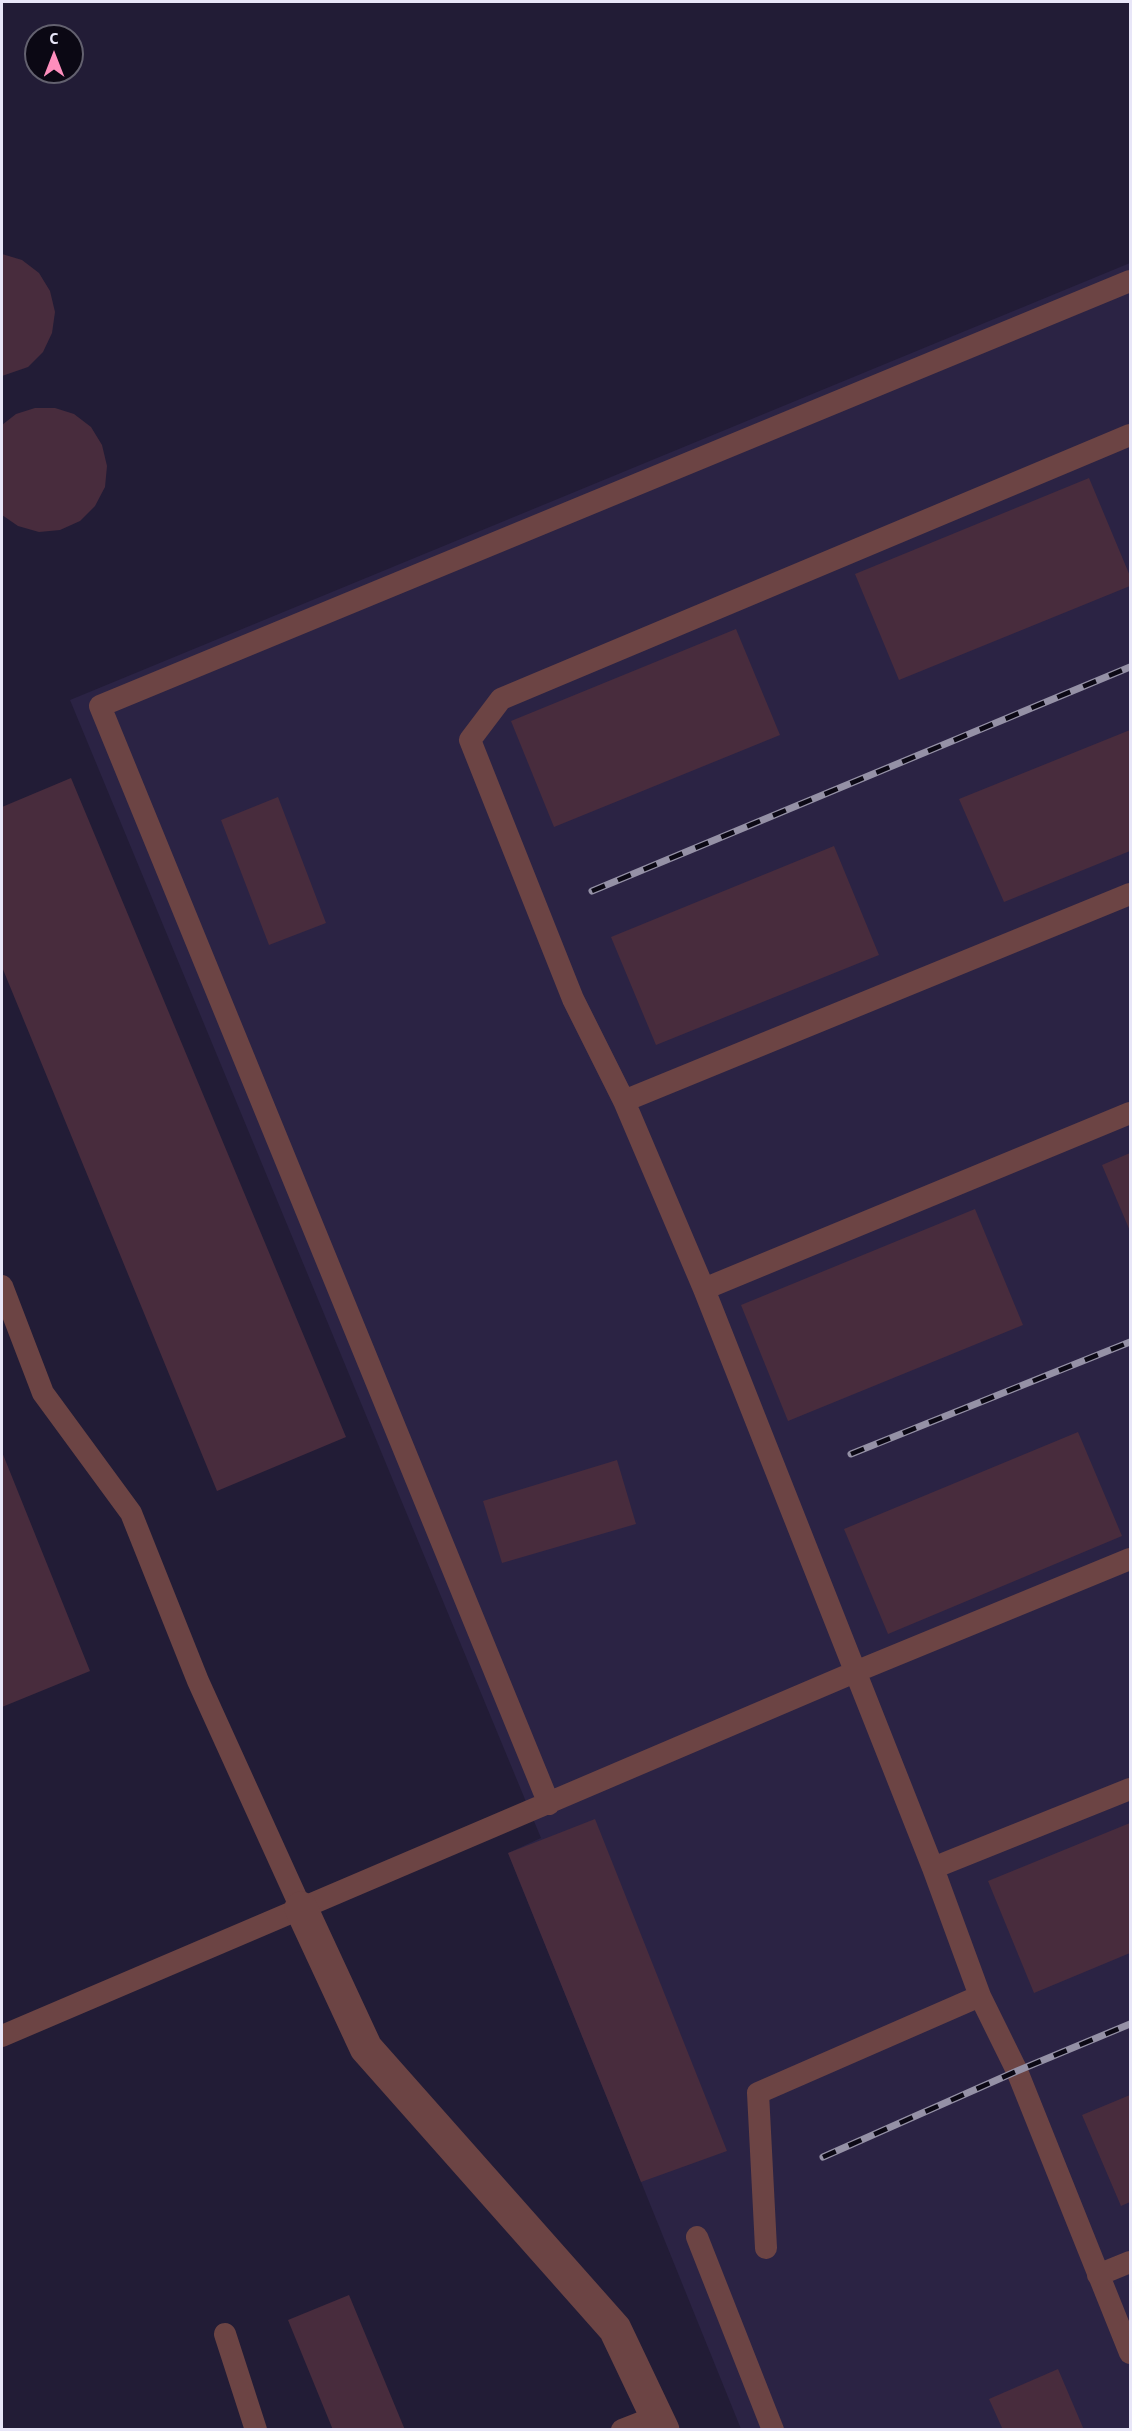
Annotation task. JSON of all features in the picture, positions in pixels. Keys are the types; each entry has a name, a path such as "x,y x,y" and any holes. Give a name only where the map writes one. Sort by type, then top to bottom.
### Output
{"street":[{"path":"301,1908 366,2048 615,2329 660,2423"}],"lane":[{"path":"549,1804 100,706 1131,281"},
{"path":"1131,435 501,699 470,740 573,999 624,1101 704,1289 933,1868 980,1996 1017,2071 1131,2353"},
{"path":"624,1101 1131,894"},
{"path":"704,1289 1131,1113"},
{"path":"2,1286 43,1393 131,1513 198,1681 301,1908"},
{"path":"2,2036 855,1672 1131,1559"},
{"path":"933,1868 1131,1789"},
{"path":"766,2248 758,2093 980,1996"},
{"path":"697,2237 773,2430"},
{"path":"1098,2275 1131,2262"},
{"path":"225,2334 256,2430"},
{"path":"622,2430 660,2423"}],"shaded area":[{"path":"1130,263 1130,2429 741,2429 508,1853 541,1838 70,700"}],"building":[{"path":"2,254 22,260 39,273 50,291 55,312 52,333 43,352 28,367 2,376"},
{"path":"35,408 55,408 74,414 91,427 102,445 107,466 105,487 95,506 80,521 60,530 39,532 18,526 2,515 2,425 16,414"},
{"path":"1089,478 1130,576 1130,586 899,680 855,574"},
{"path":"736,629 780,735 554,827 511,721"},
{"path":"1130,730 1130,851 1004,902 959,799"},
{"path":"71,778 346,1437 217,1491 2,967 2,807"},
{"path":"278,797 326,923 269,945 221,820"},
{"path":"834,846 879,955 656,1045 611,937"},
{"path":"1130,1153 1130,1231 1102,1165"},
{"path":"975,1209 1023,1325 788,1421 741,1305"},
{"path":"1078,1432 1122,1536 888,1634 844,1529"},
{"path":"2,1452 90,1671 2,1707"},
{"path":"617,1460 636,1524 502,1563 483,1501"},
{"path":"595,1819 727,2151 641,2182 508,1853"},
{"path":"1130,1823 1130,1953 1034,1993 988,1881"},
{"path":"1130,2095 1130,2202 1121,2206 1082,2115"},
{"path":"349,2295 405,2430 333,2430 288,2320"},
{"path":"1058,2369 1084,2430 1003,2430 989,2399"}],"railway":[{"path":"592,891 1130,667"},
{"path":"851,1454 1130,1342"},
{"path":"823,2157 1130,2024"}]}
